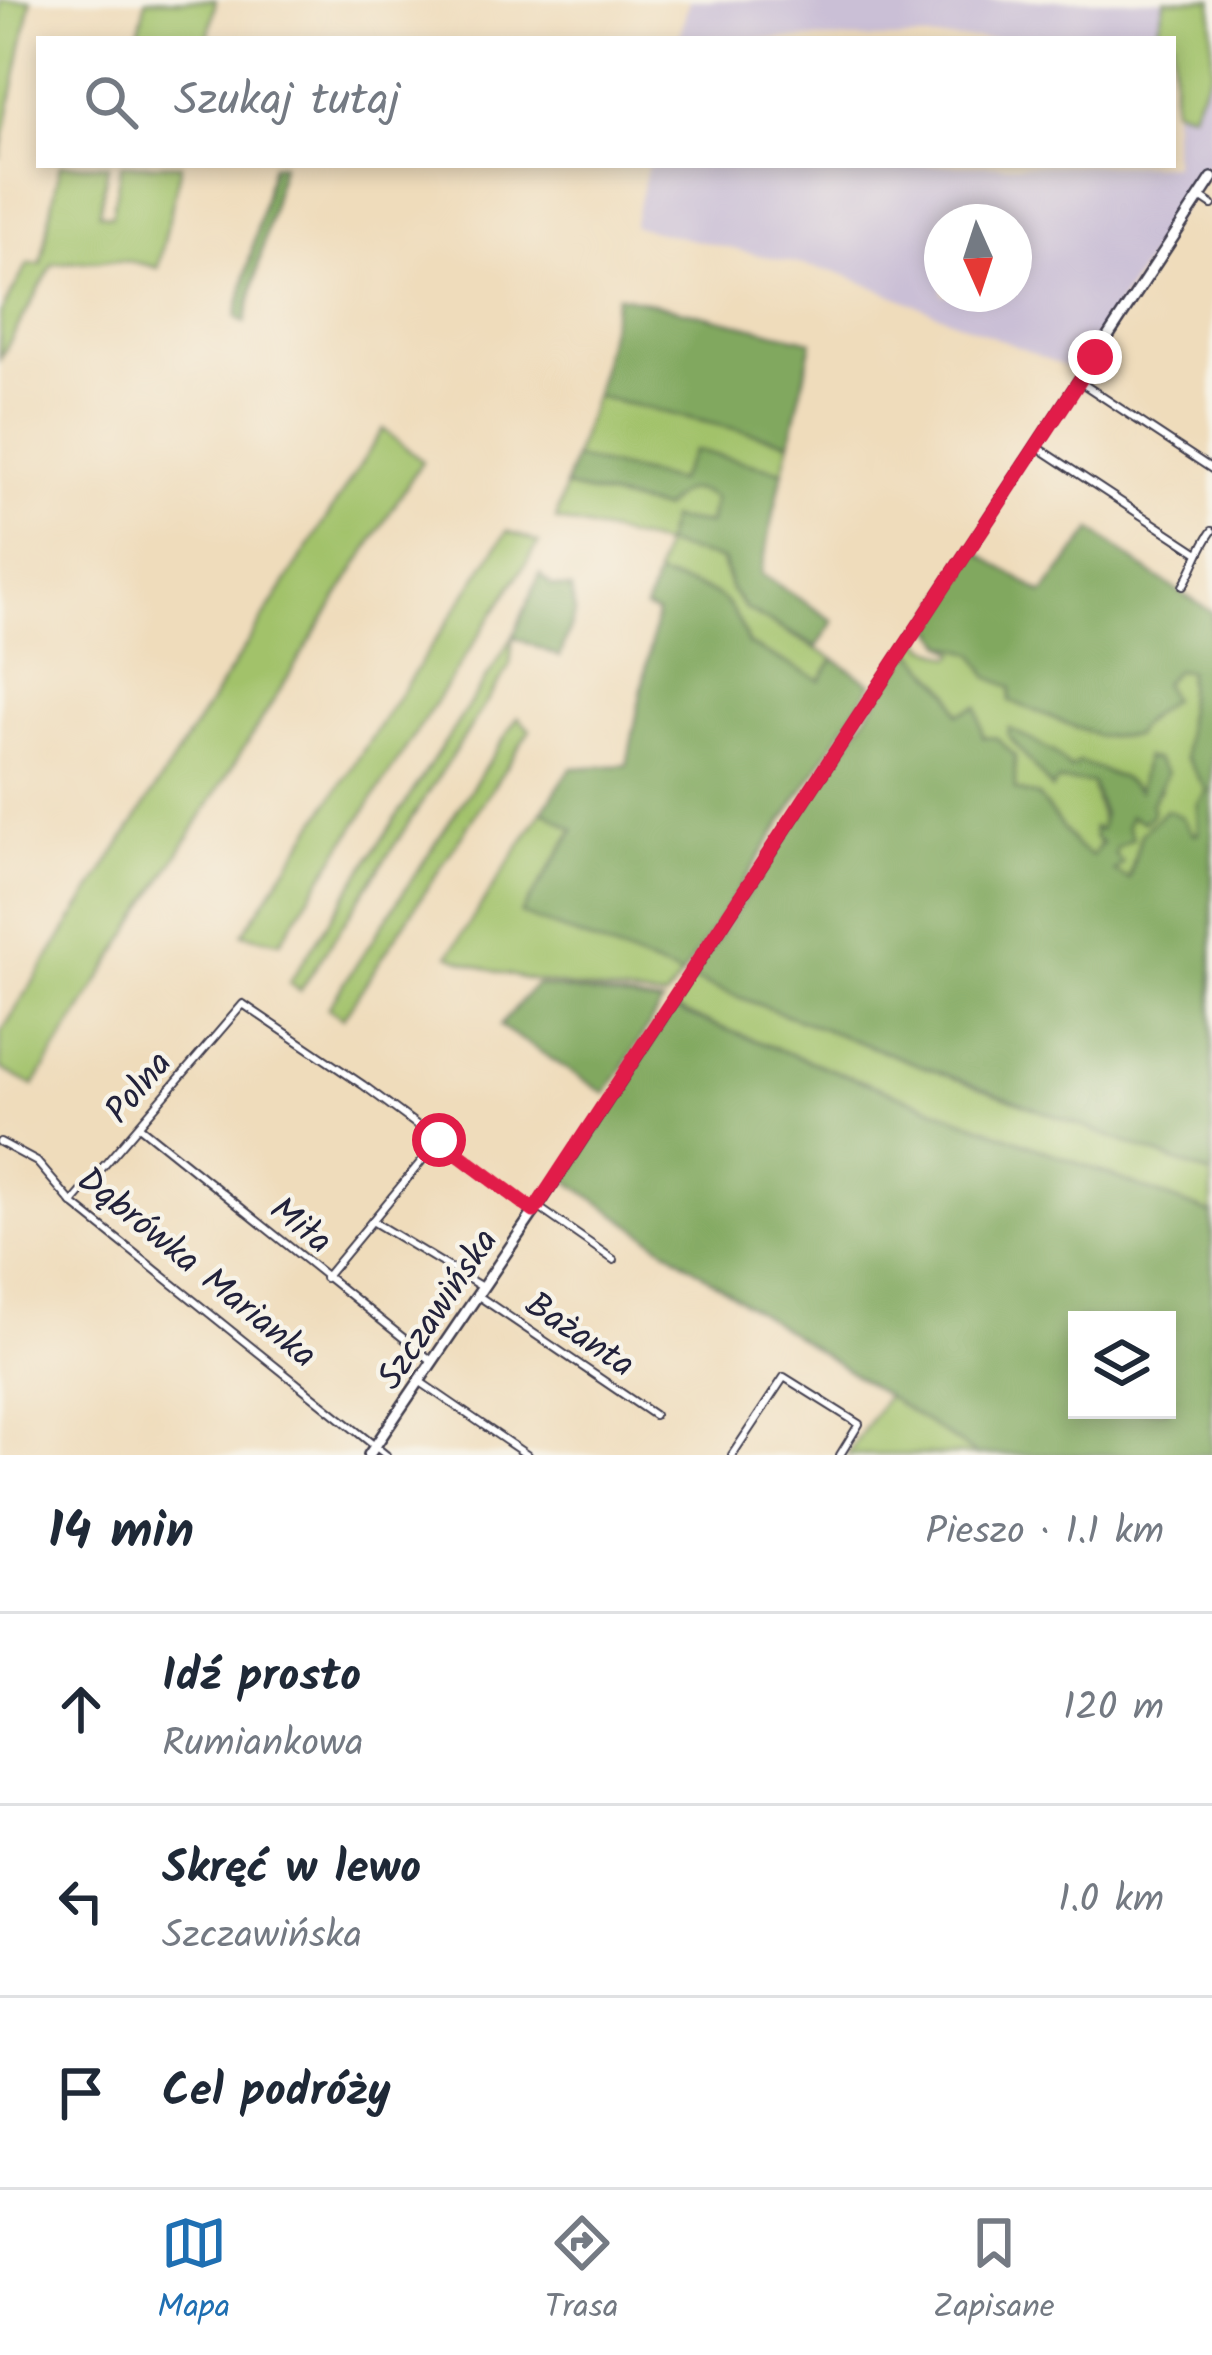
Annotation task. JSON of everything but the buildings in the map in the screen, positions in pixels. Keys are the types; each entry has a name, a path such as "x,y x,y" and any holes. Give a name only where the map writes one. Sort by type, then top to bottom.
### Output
{"street":[{"name":"Szczawińska","path":"372,1450 536,1209 1212,178"},
{"path":"1200,196 1212,205"},
{"path":"1078,381 1212,469"},
{"path":"1036,446 1197,552"},
{"path":"1183,586 1212,531"},
{"name":"Polna","path":"72,1203 243,1004 439,1140"},
{"name":"Miła","path":"139,1126 432,1361"},
{"path":"325,1278 439,1140 614,1260"},
{"name":"Dąbrówka Marianka","path":"0,1142 38,1162 72,1203 372,1450 386,1455"},
{"name":"Bażanta","path":"372,1221 654,1415"},
{"path":"732,1455 784,1377 860,1424 840,1455"},
{"path":"419,1381 527,1455"}],"shaded area":[{"path":"689,0 1212,0 1212,161 1075,371 933,312 1032,312 1032,204 924,204 924,308 842,274 633,226 647,168 1176,168 1176,36 680,36"}],"green space":[{"path":"0,0 31,0 0,158"},
{"path":"146,0 216,0 209,36 138,36"},
{"path":"1165,0 1212,0 1212,69 1191,113 1176,109 1176,36 1156,36"},
{"path":"59,168 107,168 99,213 112,216 120,168 180,168 158,268 119,261 53,264 0,359 0,314 28,264 41,264"},
{"path":"271,168 281,168 245,323 236,317"},
{"path":"617,295 812,341 790,442 595,396"},
{"path":"595,396 790,442 783,471 694,450 677,481 574,458"},
{"path":"383,429 422,461 34,1086 0,1068 1,1033"},
{"path":"694,450 783,471 761,574 834,621 817,647 746,609 731,590 723,560 664,545 670,519 709,524 714,498 686,490 663,509 565,487 574,458 677,481"},
{"path":"565,487 663,509 686,490 715,498 709,524 731,590 746,609 834,659 820,680 748,644 733,611 715,594 656,576 663,545 556,520"},
{"path":"1092,530 1212,612 1212,1175 691,979 911,649 951,694 958,714 977,706 983,737 997,738 1015,756 1015,790 1038,796 1077,847 1092,856 1102,843 1093,828 1100,830 1103,815 1092,783 1058,781 1052,789 1008,735 1009,728 1053,752 1070,769 1080,762 1122,778 1139,791 1145,758 1155,759 1167,773 1152,802 1152,815 1144,822 1130,816 1127,826 1133,838 1116,848 1115,855 1123,863 1114,871 1129,879 1141,834 1166,810 1182,817 1193,834 1198,833 1197,805 1207,791 1185,756 1188,671 1176,670 1163,683 1171,700 1142,723 1134,736 1098,736 1010,701 1011,687 988,677 975,654 945,644 929,622 974,550 1043,594"},
{"path":"507,531 539,543 280,942 243,934"},
{"path":"540,574 552,586 571,589 575,613 560,657 513,637"},
{"path":"656,576 715,594 732,611 748,644 820,680 834,659 872,684 682,976 521,914 574,830 543,810 571,768 627,765 657,613 646,609"},
{"path":"513,637 510,666 300,991 289,983"},
{"path":"920,637 927,647 952,657 956,653 945,644 975,654 988,677 1012,687 1050,717 1098,736 1134,736 1141,723 1170,700 1162,684 1176,670 1188,671 1185,756 1207,791 1198,833 1193,834 1166,810 1141,834 1129,880 1113,870 1116,847 1131,816 1138,818 1161,789 1145,758 1140,791 1122,778 1080,763 1071,769 1053,752 1038,771 1051,788 1058,781 1092,782 1101,838 1093,857 1077,847 1038,796 1015,790 983,738 958,714 951,694 911,649"},
{"path":"518,717 530,730 343,1018 328,1008"},
{"path":"543,810 574,829 522,914 682,976 665,999 527,979 449,955"},
{"path":"691,979 1212,1175 1212,1214 672,1009"},
{"path":"535,985 662,1004 606,1094 500,1026"},
{"path":"672,1009 1212,1214 1212,1455 977,1455 565,1179"},
{"path":"888,1394 977,1455 847,1455"}],"route":[{"path":"439,1140 534,1211 1095,357"}]}
